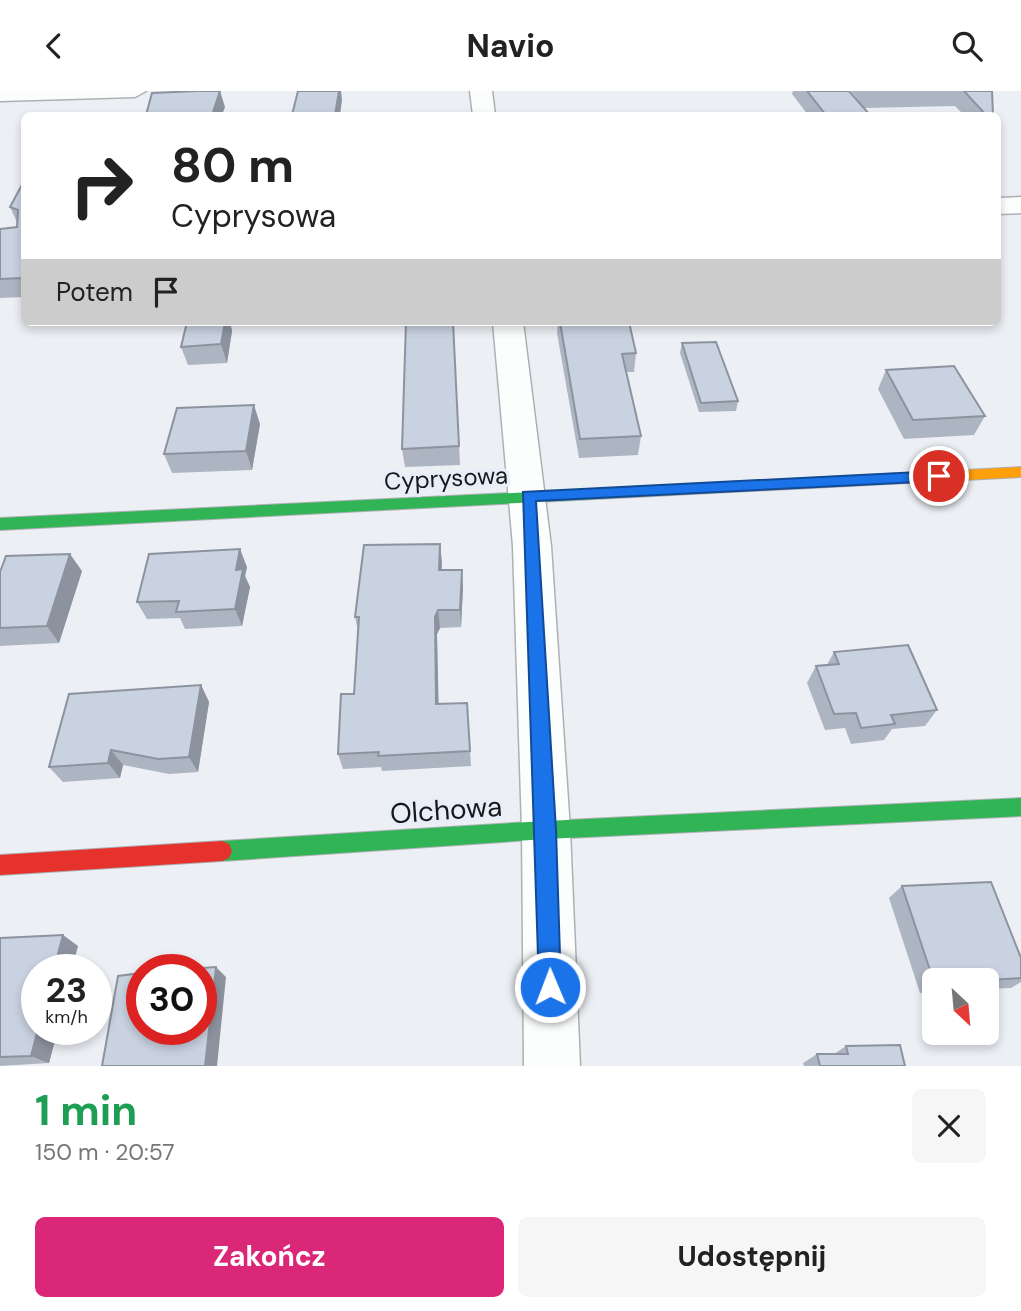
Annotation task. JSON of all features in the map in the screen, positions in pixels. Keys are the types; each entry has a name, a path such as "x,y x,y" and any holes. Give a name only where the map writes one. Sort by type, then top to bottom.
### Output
{"street":[{"path":"0,95 135,91"},
{"path":"481,91 484,112"},
{"path":"1001,206 1021,205"},
{"path":"508,326 528,496 546,830 552,1066"},
{"name":"Cyprysowa","path":"0,524 1021,472"},
{"name":"Olchowa","path":"0,865 546,830 1021,807"}],"building":[{"path":"220,91 213,112 147,112 152,93"},
{"path":"298,91 339,91 336,112 293,112"},
{"path":"807,91 849,91 867,112 824,112"},
{"path":"964,91 992,91 993,112 983,112"},
{"path":"21,187 21,278 0,279 0,229 17,227 18,210 10,207"},
{"path":"186,326 224,326 221,344 181,347"},
{"path":"406,326 453,326 459,446 402,449"},
{"path":"561,326 630,326 636,353 622,354 641,436 580,439"},
{"path":"716,342 738,401 701,403 682,343"},
{"path":"954,366 985,416 913,420 886,370"},
{"path":"254,405 246,451 164,454 177,408"},
{"path":"440,544 439,570 462,570 460,610 438,610 435,617 436,704 467,703 470,751 378,756 379,752 338,754 341,694 354,694 359,617 355,617 364,545"},
{"path":"240,549 236,570 243,569 235,609 176,612 179,601 137,602 149,554"},
{"path":"70,554 47,626 0,628 0,572 6,556"},
{"path":"908,645 937,710 891,715 895,724 861,728 856,713 834,714 816,666 839,664 834,652"},
{"path":"201,685 189,757 158,759 111,750 108,763 49,767 69,694"},
{"path":"991,882 1021,958 1021,978 999,979 999,968 929,968 902,886"},
{"path":"63,935 58,954 21,954 21,1045 34,1045 31,1056 0,1057 0,938"},
{"path":"126,975 126,1045 207,1045 205,1066 102,1066 106,1045 112,1045 112,1010 118,976"},
{"path":"900,1045 905,1066 820,1066 817,1054 848,1054 846,1046"}],"traffic: fast":[{"path":"0,524 634,492"},
{"path":"222,851 546,830 1021,807"}],"traffic: slow":[{"path":"634,492 1021,472"}],"traffic: jam":[{"path":"0,865 222,851"}],"route":[{"path":"550,987 546,830 528,496 939,476"}]}
